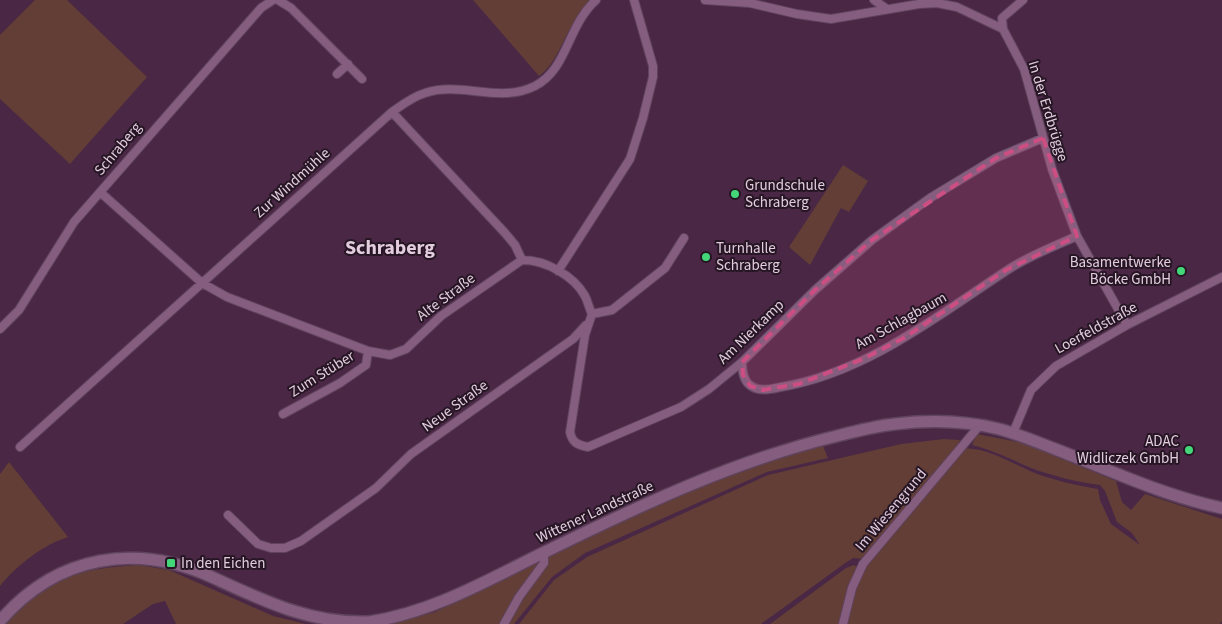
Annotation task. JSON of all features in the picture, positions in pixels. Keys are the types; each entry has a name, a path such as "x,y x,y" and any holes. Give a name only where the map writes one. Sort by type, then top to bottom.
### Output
{"main road":[{"name":"Wittener Landstraße","path":"0,621 20,600 54,576 79,565 101,560 138,558 171,563 213,577 290,613 315,620 338,623 384,619 433,607 615,518 696,483 792,447 895,424 937,422 980,425 1012,433 1166,492 1222,508"}],"street":[{"name":"Schraberg","path":"0,329 19,310 74,222 223,50 261,8 273,0"},
{"path":"278,0 291,8 362,79"},
{"name":"Zur Windmühle","path":"20,447 392,112 408,101 426,93 442,90 500,94 535,86 556,67 576,24 596,0"},
{"path":"558,271 630,159 643,118 653,78 653,66 634,0"},
{"path":"705,0 750,3 823,18 919,4 947,4 1003,29 1002,18 1023,0"},
{"path":"874,0 887,9"},
{"name":"In der Erdbrügge","path":"1003,29 1024,69 1054,175 1077,236 1127,325"},
{"path":"337,74 348,64"},
{"path":"392,112 515,245 522,260 538,262 570,278 579,286 592,314 612,310 665,268 684,238"},
{"name":"Am Nierkamp","path":"592,314 585,335 570,432 572,440 579,445 588,447 681,407 709,389 742,362 809,295 872,240 930,198 996,158 1043,138"},
{"name":"Alte Straße","path":"100,192 202,283 227,297 368,351 390,355 406,349 441,316 522,260"},
{"name":"Am Schlagbaum","path":"742,362 743,375 750,386 763,390 799,384 832,372 904,338 960,304 1006,270 1077,236"},
{"name":"Loerfeldstraße","path":"1012,433 1030,390 1041,378 1079,351 1222,277"},
{"name":"Neue Straße","path":"228,515 258,544 271,548 285,548 301,541 376,488 411,454 573,339 583,330 592,314"},
{"name":"Zum Stüber","path":"283,414 340,383 366,365 368,351"},
{"name":"Im Wiesengrund","path":"843,624 852,588 863,564 980,425"},
{"path":"504,624 519,597 544,563 544,552"}],"highlighted area":[{"path":"1043,138 1077,236 1006,270 904,338 863,359 799,384 763,390 750,386 743,375 742,362 815,290 872,240 996,158"}],"shaded area":[{"path":"35,0 67,0 147,77 70,164 0,99 0,35"},
{"path":"473,0 593,0 576,19 553,60 539,76"},
{"path":"843,165 868,181 849,212 841,208 810,265 789,247"},
{"path":"977,434 1023,443 1116,481 1122,502 1131,510 1145,494 1222,519 1222,621 1220,624 847,624 854,589 865,565 964,448 990,453 1046,477 1098,489 1100,500 1111,524 1140,545 1132,533 1117,522 1105,491 1100,485 1047,474 972,445"},
{"path":"944,439 960,440 956,449 864,559 853,558 761,624 519,624 554,580 587,557 768,475 901,444"},
{"path":"823,446 828,458 767,472 585,553 552,577 514,624 389,624 435,612 617,523 698,487 794,452"},
{"path":"9,462 68,537 40,550 14,571 0,586 0,474"},
{"path":"138,565 169,570 273,616 306,624 176,624 165,601 153,604 123,624 4,624 32,597 56,581 82,572"},
{"path":"854,565 858,567 848,587 840,624 770,624 846,568"}],"place":[{"name":"Grundschule Schraberg","path":"735,194"},
{"name":"Turnhalle Schraberg","path":"706,257"},
{"name":"Basamentwerke Böcke GmbH","path":"1181,271"},
{"name":"ADAC Widliczek GmbH","path":"1189,450"},
{"name":"In den Eichen","path":"171,563"}],"district":[{"name":"Schraberg","path":"390,248"}]}
